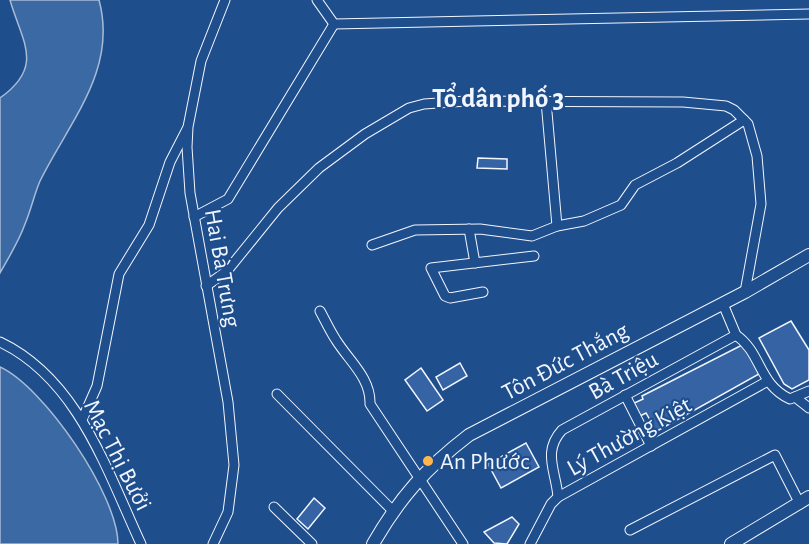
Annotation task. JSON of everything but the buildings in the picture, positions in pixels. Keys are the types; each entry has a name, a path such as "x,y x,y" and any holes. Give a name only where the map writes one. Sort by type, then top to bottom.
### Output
{"main road":[{"name":"Tôn Đức Thắng","path":"373,544 393,511 418,478 469,435 723,304 809,255"},
{"path":"731,544 804,500"}],"street":[{"name":"Hai Bà Trưng","path":"213,544 228,512 234,465 228,402 187,168 188,127 201,62 225,0"},
{"path":"317,0 334,24"},
{"path":"334,24 809,14"},
{"path":"195,217 228,199 334,24"},
{"path":"546,101 556,226"},
{"path":"207,286 226,271 278,208 319,168 343,148 391,118 424,104 546,101 683,102 726,106 748,124 757,156 761,204 745,292"},
{"path":"372,245 415,231 469,229 532,236 556,226 584,221 621,205 635,185 677,163 744,120"},
{"path":"81,420 97,387 119,274 149,225 170,162 188,127"},
{"path":"469,229 475,263"},
{"path":"483,292 450,298 445,296 431,268 534,256"},
{"path":"723,304 736,335 752,351 766,382 790,399 809,391"},
{"path":"320,311 335,339 367,382 370,404 463,544"},
{"name":"Bà Triệu","path":"558,497 557,478 550,454 555,438 562,430 736,335"},
{"name":"Mạc Thị Bưởi","path":"0,342 24,353 74,406 141,544"},
{"name":"Lý Thường Kiệt","path":"530,544 551,504 558,497 766,382"},
{"path":"277,394 393,511"},
{"path":"625,395 651,446"},
{"path":"795,397 809,408"},
{"path":"630,530 775,455 804,500"},
{"path":"274,507 312,544"}],"water":[{"path":"10,0 99,0 103,25 102,50 88,95 40,181 23,230 0,273 0,98 14,86 26,64 24,41"},
{"path":"0,367 18,378 37,396 76,445 106,498 115,523 118,544 0,544"}],"place":[{"name":"An Phước","path":"428,461"}],"district":[{"name":"Tổ dân phố 3","path":"498,98"}]}
